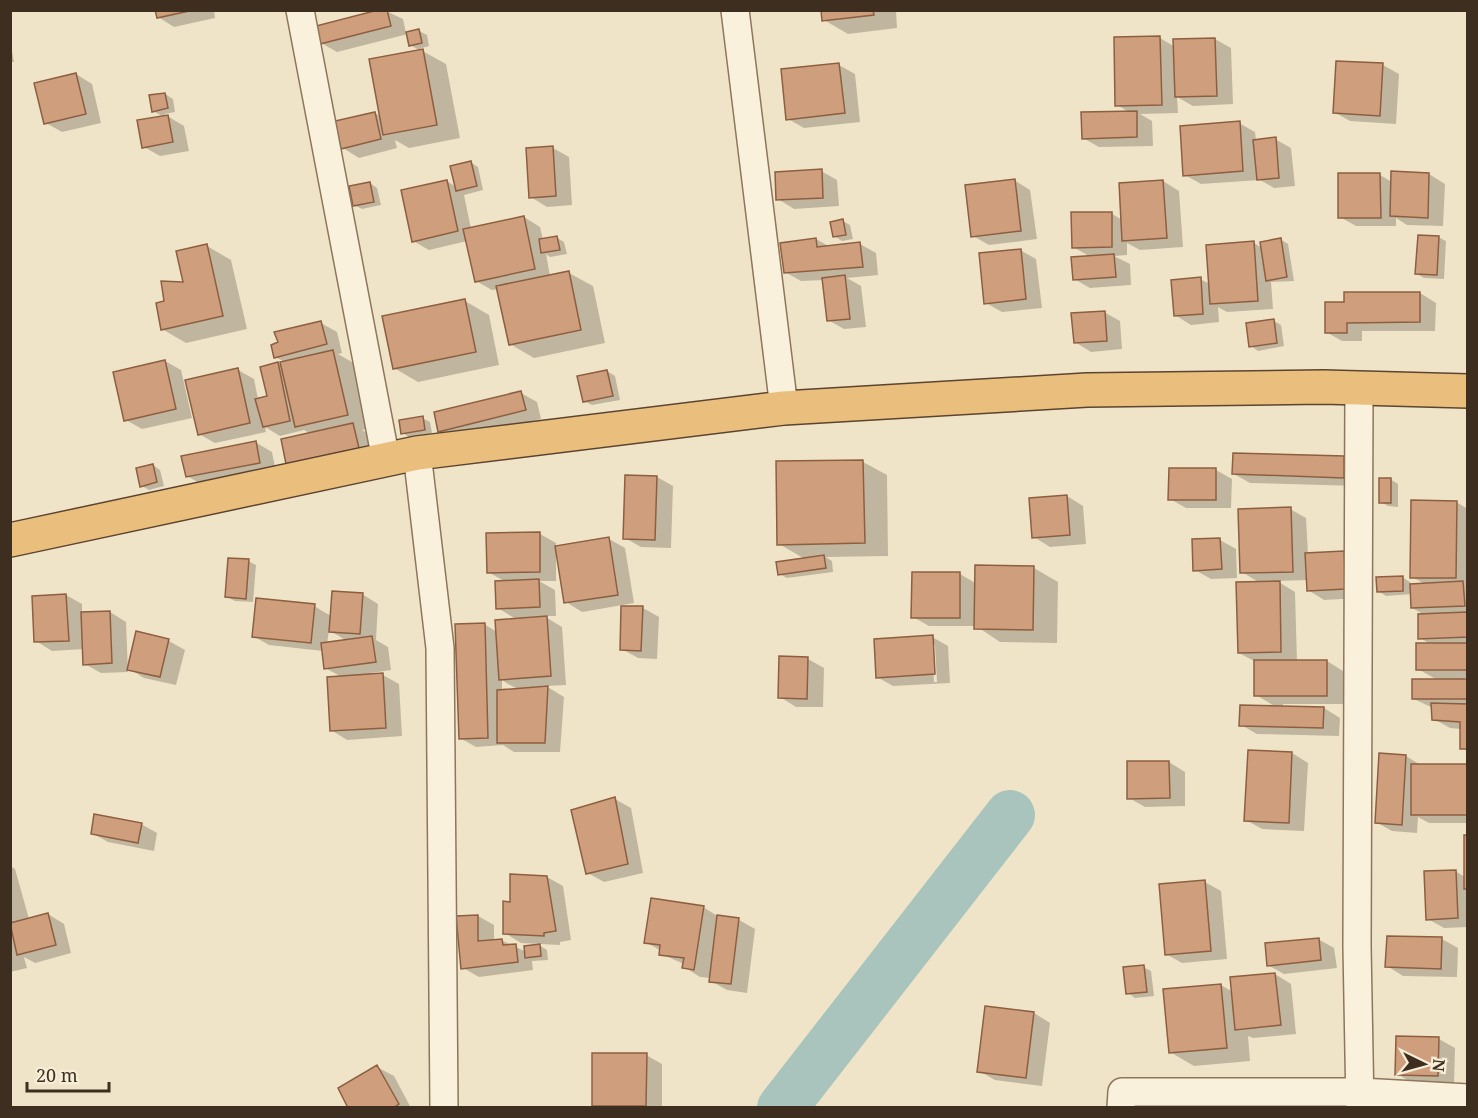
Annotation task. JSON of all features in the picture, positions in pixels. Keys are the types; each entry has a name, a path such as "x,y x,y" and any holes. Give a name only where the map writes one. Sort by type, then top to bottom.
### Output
{"highway":[{"path":"10,540 417,453 784,408 1087,390 1467,391"}],"street":[{"path":"300,10 386,460"},
{"path":"735,10 784,408"},
{"path":"1359,389 1357,946 1360,1100"},
{"path":"417,453 440,648 444,1107"},
{"path":"1121,1107 1122,1092 1360,1100 1467,1098"}],"building":[{"path":"155,10 194,10 157,18"},
{"path":"378,10 387,10 391,26 320,44 316,26"},
{"path":"821,10 873,10 874,15 822,21"},
{"path":"419,29 422,43 409,46 406,32"},
{"path":"1160,36 1162,105 1115,106 1114,37"},
{"path":"1215,38 1217,96 1175,97 1173,39"},
{"path":"423,49 437,125 383,135 369,59"},
{"path":"1336,61 1383,63 1380,116 1333,113"},
{"path":"839,63 845,113 786,120 781,69"},
{"path":"76,73 86,114 44,124 34,83"},
{"path":"165,93 168,108 152,112 149,95"},
{"path":"1137,111 1137,137 1082,139 1081,112"},
{"path":"375,112 381,139 341,149 335,121"},
{"path":"168,115 173,142 142,148 137,120"},
{"path":"1240,121 1243,171 1183,176 1180,126"},
{"path":"1276,137 1279,178 1257,180 1253,140"},
{"path":"553,146 556,196 529,198 526,148"},
{"path":"471,161 477,186 456,191 450,166"},
{"path":"822,169 823,198 776,200 775,172"},
{"path":"1391,171 1429,173 1428,218 1390,216"},
{"path":"1338,173 1380,173 1381,218 1338,218"},
{"path":"1015,179 1021,231 971,237 965,185"},
{"path":"447,180 458,231 412,242 401,190"},
{"path":"1163,180 1167,238 1122,241 1119,183"},
{"path":"370,182 374,202 353,206 349,186"},
{"path":"1071,212 1112,212 1112,247 1072,248"},
{"path":"524,216 535,269 475,282 463,229"},
{"path":"843,219 846,235 833,237 830,222"},
{"path":"1418,235 1439,236 1437,275 1415,274"},
{"path":"557,236 560,250 541,253 539,239"},
{"path":"816,238 817,247 860,242 863,267 784,273 780,243"},
{"path":"1281,238 1287,277 1266,281 1260,242"},
{"path":"1254,241 1258,301 1210,304 1206,245"},
{"path":"207,244 223,316 161,330 156,303 164,301 161,281 183,282 176,251"},
{"path":"1021,249 1026,299 984,304 979,253"},
{"path":"1114,254 1116,277 1073,280 1071,257"},
{"path":"569,271 581,330 509,345 496,286"},
{"path":"845,275 850,319 827,321 822,278"},
{"path":"1201,277 1203,314 1174,316 1171,280"},
{"path":"1344,292 1420,292 1420,322 1347,323 1347,333 1325,333 1325,302 1344,302"},
{"path":"465,299 476,352 393,369 382,316"},
{"path":"1105,311 1107,341 1074,343 1071,313"},
{"path":"1274,319 1277,343 1249,347 1246,323"},
{"path":"321,321 327,344 274,358 271,345 278,342 274,332"},
{"path":"333,350 348,415 295,427 280,362"},
{"path":"165,360 176,409 124,421 113,372"},
{"path":"278,362 290,421 263,427 255,399 267,396 260,367"},
{"path":"238,368 250,423 198,435 185,380"},
{"path":"607,370 613,396 583,402 577,376"},
{"path":"521,391 526,410 438,432 434,412"},
{"path":"423,416 425,430 401,434 399,420"},
{"path":"353,423 359,448 286,464 281,439"},
{"path":"256,441 260,463 186,477 181,456"},
{"path":"1233,453 1344,456 1344,478 1232,474"},
{"path":"863,460 865,543 777,545 776,461"},
{"path":"153,464 157,482 140,487 136,468"},
{"path":"1169,468 1216,468 1216,500 1168,500"},
{"path":"625,475 657,476 655,540 623,539"},
{"path":"1379,478 1391,478 1391,503 1379,503"},
{"path":"1067,495 1070,535 1032,538 1029,498"},
{"path":"1411,500 1457,501 1456,578 1410,578"},
{"path":"1291,507 1293,572 1240,573 1238,509"},
{"path":"540,532 540,572 487,573 486,533"},
{"path":"609,537 618,595 564,603 555,546"},
{"path":"1220,538 1222,569 1193,571 1192,539"},
{"path":"1344,551 1346,589 1307,591 1305,553"},
{"path":"824,555 826,568 778,575 776,562"},
{"path":"228,558 249,559 246,599 225,597"},
{"path":"975,565 1034,566 1033,630 974,629"},
{"path":"912,572 960,572 960,618 911,618"},
{"path":"1403,576 1403,591 1377,592 1376,577"},
{"path":"539,579 540,607 496,609 495,581"},
{"path":"1280,581 1281,652 1238,653 1236,582"},
{"path":"1463,581 1465,606 1411,608 1410,584"},
{"path":"332,591 363,593 360,634 329,632"},
{"path":"66,594 69,641 34,642 32,596"},
{"path":"256,598 315,604 311,643 252,637"},
{"path":"621,606 643,606 641,651 620,650"},
{"path":"110,611 112,663 83,665 81,612"},
{"path":"1467,612 1468,637 1418,639 1418,614"},
{"path":"547,616 551,676 499,680 495,620"},
{"path":"485,623 488,738 459,739 455,624"},
{"path":"136,631 169,639 160,677 127,670"},
{"path":"933,635 935,674 876,678 874,639"},
{"path":"372,636 376,662 324,669 321,643"},
{"path":"1416,643 1468,643 1468,670 1416,670"},
{"path":"779,656 808,657 807,699 778,698"},
{"path":"1254,660 1327,660 1327,696 1254,696"},
{"path":"383,673 386,728 330,731 327,677"},
{"path":"1412,679 1467,679 1467,699 1412,699"},
{"path":"548,686 545,743 497,743 497,690"},
{"path":"1431,703 1468,704 1468,749 1460,749 1460,722 1432,720"},
{"path":"1240,705 1324,707 1323,728 1239,726"},
{"path":"1248,750 1292,752 1289,823 1244,821"},
{"path":"1379,753 1406,755 1402,825 1375,823"},
{"path":"1127,761 1169,761 1170,798 1127,799"},
{"path":"1411,764 1468,764 1468,815 1411,815"},
{"path":"615,797 628,864 586,874 571,810"},
{"path":"94,814 142,823 138,843 91,834"},
{"path":"1464,835 1468,835 1468,889 1464,889"},
{"path":"1456,870 1458,918 1426,920 1424,871"},
{"path":"510,874 547,876 556,931 544,933 544,936 503,934 503,901 510,902"},
{"path":"1205,880 1211,951 1165,955 1159,884"},
{"path":"651,898 704,906 694,970 682,968 684,958 659,955 660,945 644,943"},
{"path":"48,913 56,945 17,955 10,923"},
{"path":"478,915 478,941 502,939 503,945 516,944 518,962 461,969 456,916"},
{"path":"717,915 739,918 731,984 709,982"},
{"path":"1387,936 1442,937 1441,969 1385,967"},
{"path":"1319,938 1321,960 1267,966 1265,943"},
{"path":"540,944 541,956 525,958 524,946"},
{"path":"1144,965 1147,992 1126,994 1123,967"},
{"path":"1275,973 1281,1025 1235,1030 1230,977"},
{"path":"1221,984 1227,1048 1169,1053 1163,989"},
{"path":"985,1006 1034,1012 1026,1078 977,1072"},
{"path":"1396,1036 1439,1037 1438,1076 1395,1075"},
{"path":"592,1053 647,1053 646,1106 592,1106"},
{"path":"377,1065 399,1104 393,1108 348,1108 338,1088"}],"waterway":[{"path":"782,1108 1010,815"}]}
